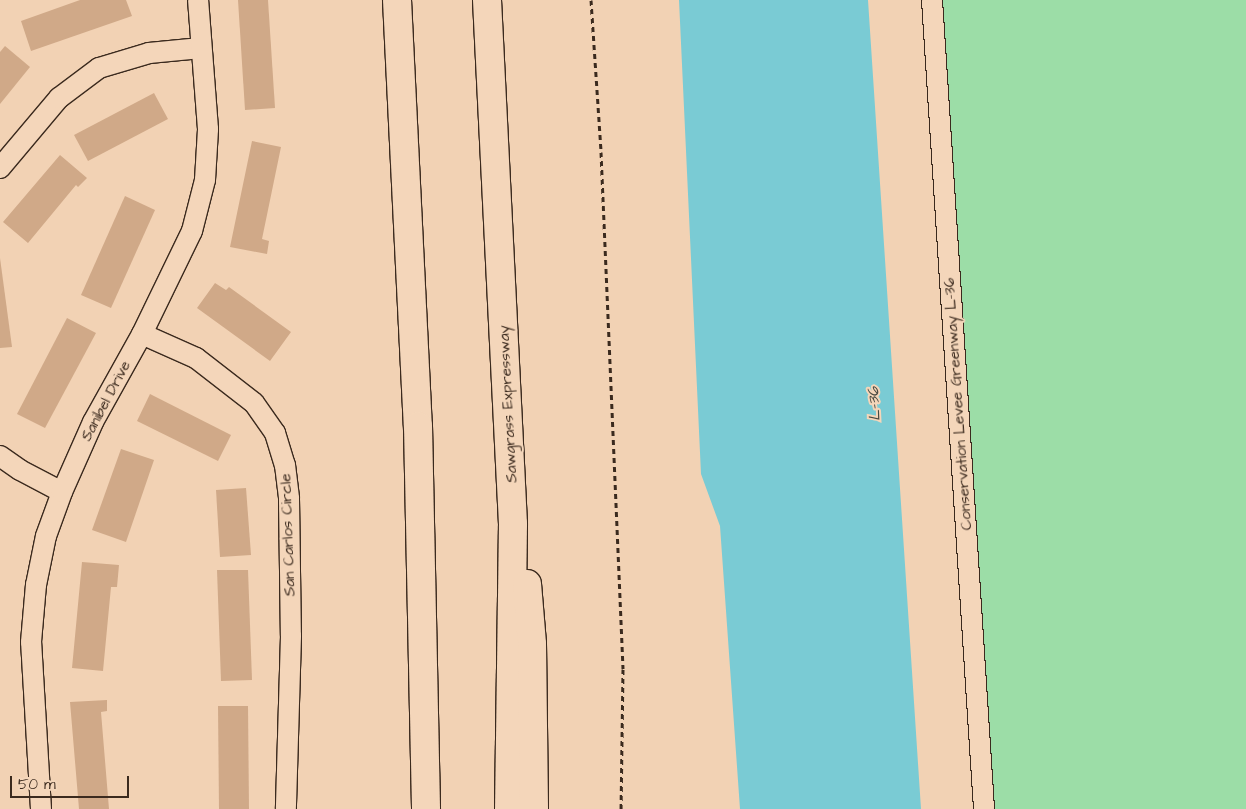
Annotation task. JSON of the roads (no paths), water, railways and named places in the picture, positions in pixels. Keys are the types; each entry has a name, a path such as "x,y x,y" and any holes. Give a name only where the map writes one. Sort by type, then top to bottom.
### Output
{"highway":[{"path":"397,0 418,426 426,809"},
{"name":"Sawgrass Expressway","path":"487,0 513,524 509,809"},
{"path":"513,524 528,589 532,644 534,809"}],"street":[{"name":"Sanibel Drive","path":"41,809 30,642 36,585 46,536 62,492 93,422 142,334 192,231 205,180 208,129 198,0"},
{"name":"Conservation Levee Greenway L-36","path":"932,0 984,809"},
{"path":"0,168 59,98 79,80 121,59 201,48"},
{"name":"San Carlos Circle","path":"142,334 196,358 254,403 275,433 285,465 289,499 291,636 286,809"},
{"path":"0,456 20,470 62,492"}],"water":[{"name":"L-36","path":"679,0 868,0 921,809 740,809 720,526 701,474"}]}
